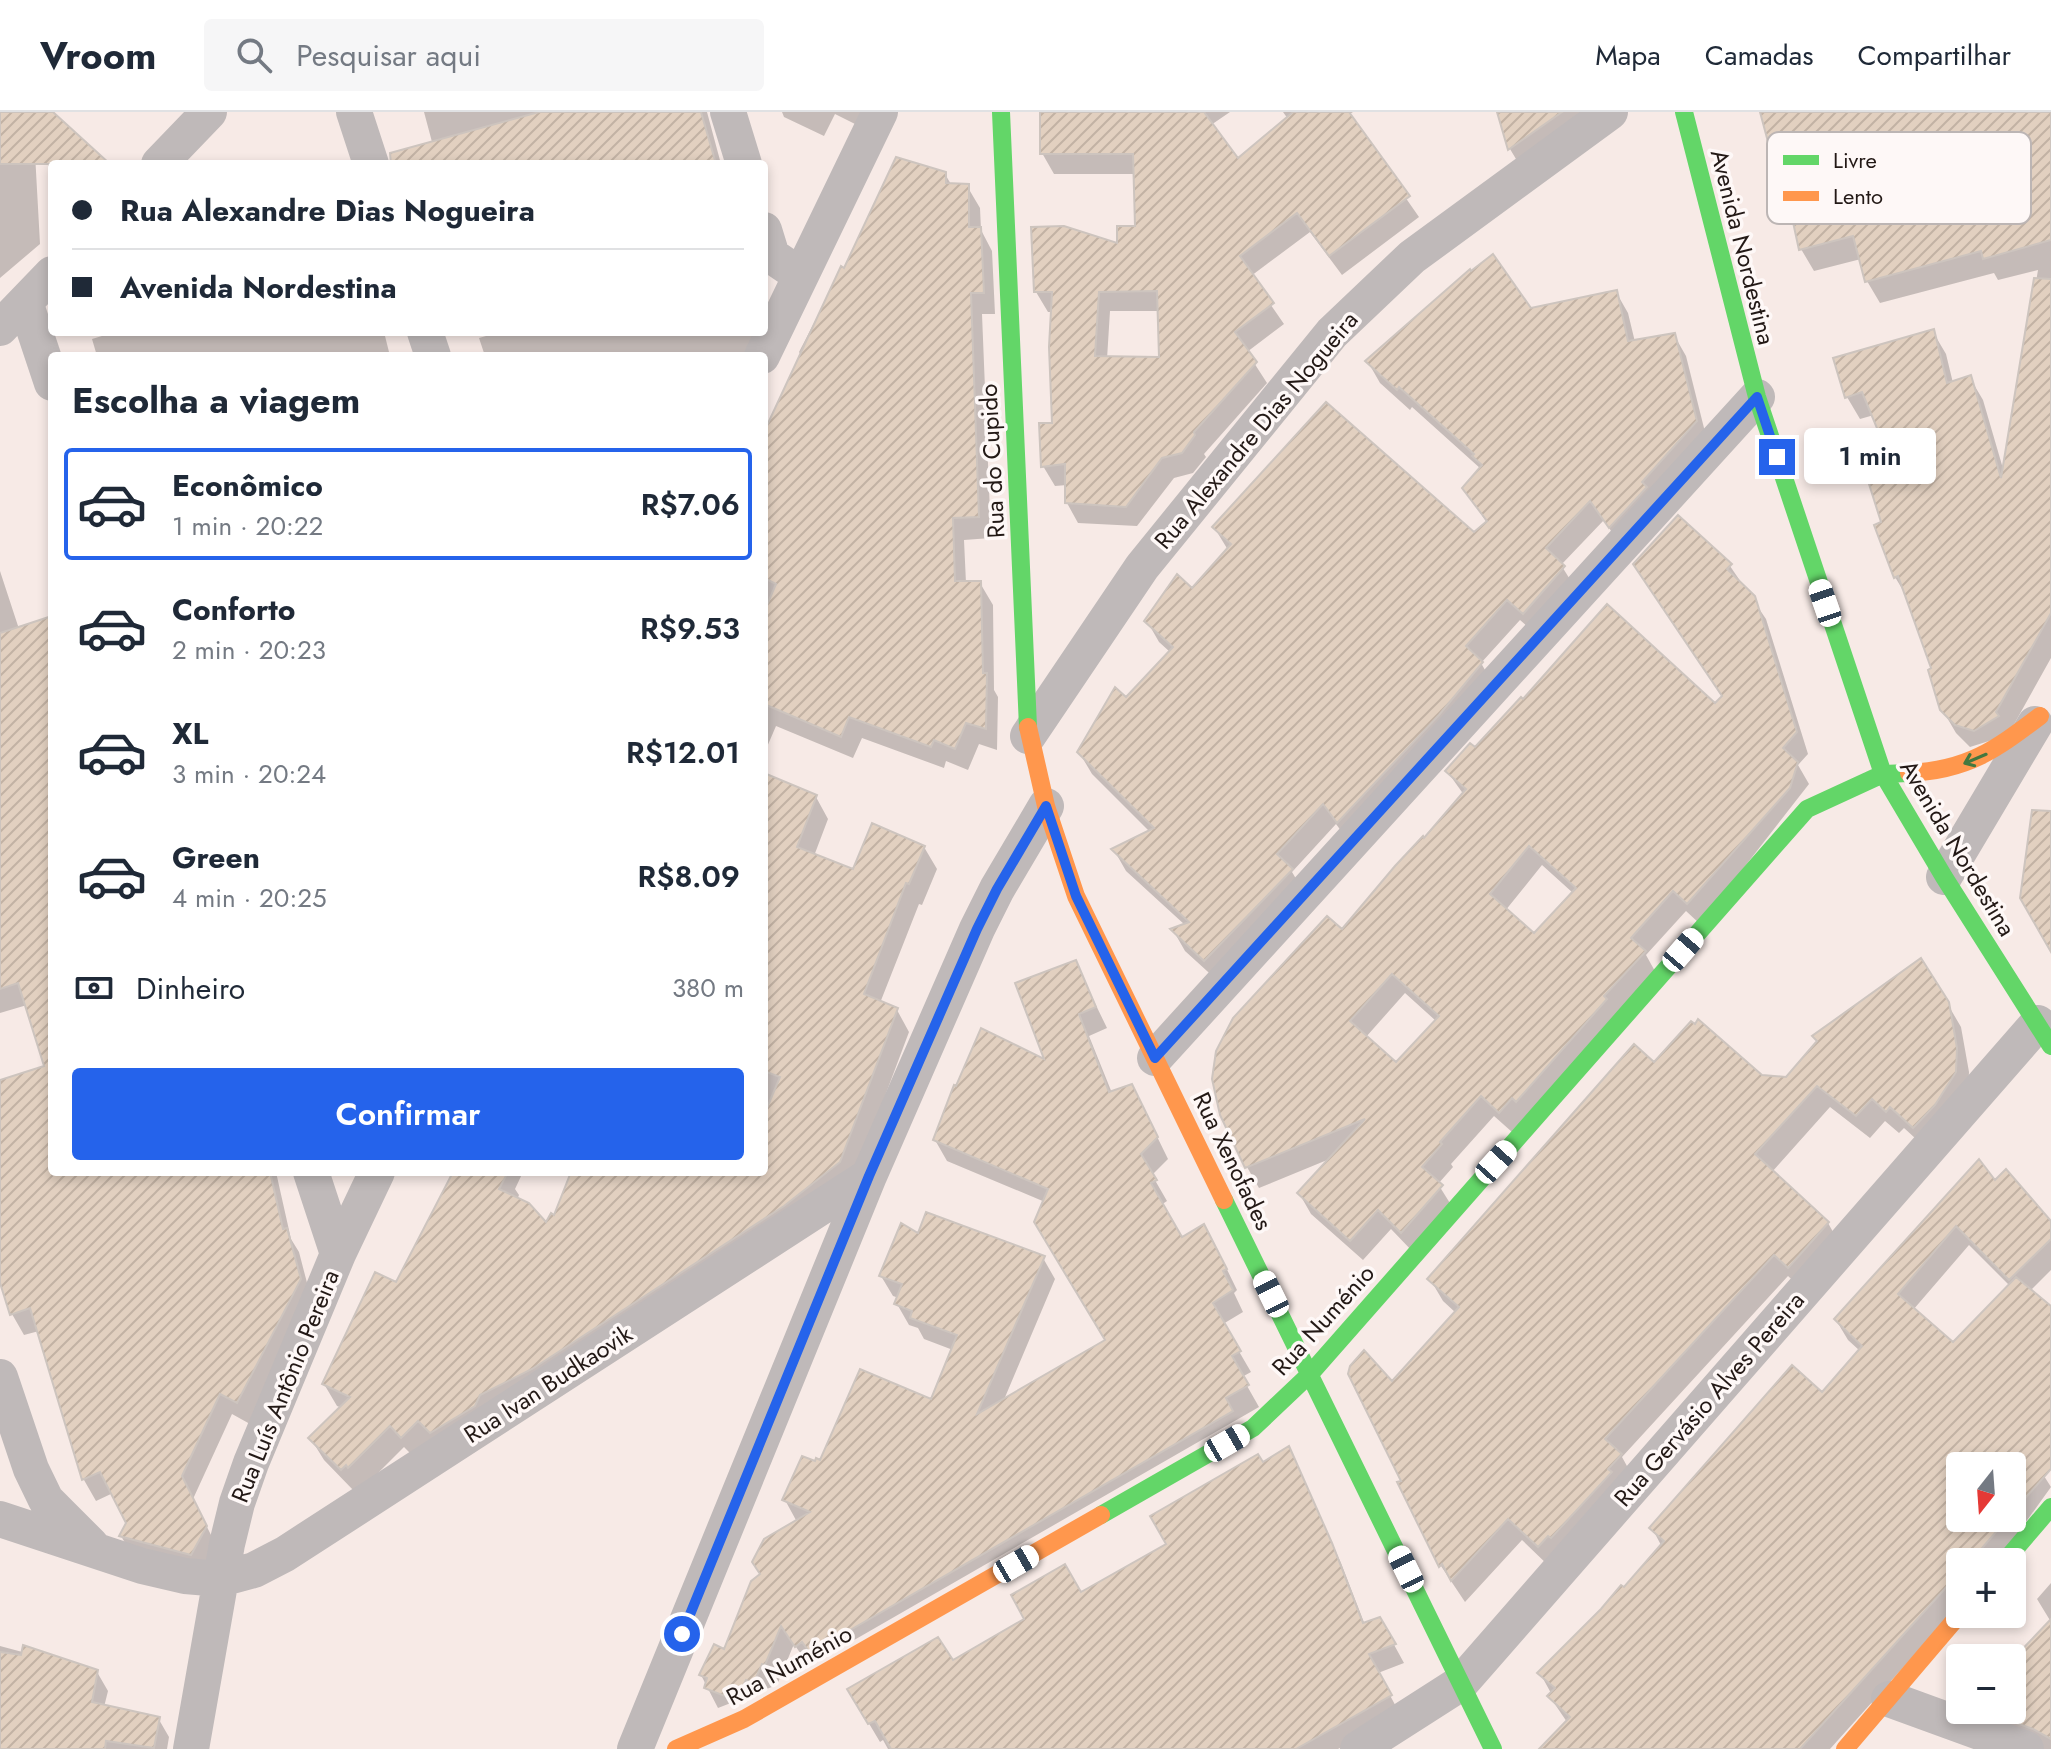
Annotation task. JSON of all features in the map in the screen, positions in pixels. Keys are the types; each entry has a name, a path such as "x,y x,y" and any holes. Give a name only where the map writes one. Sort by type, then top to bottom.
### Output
{"street":[{"path":"163,160 209,112"},
{"path":"354,112 370,160"},
{"path":"728,112 743,160"},
{"path":"764,352 880,112"},
{"name":"Rua do Cupido","path":"1001,112 1028,736 1046,806"},
{"name":"Rua Alexandre Dias Nogueira","path":"1028,736 1142,567 1332,333 1412,257 1610,112"},
{"name":"Avenida Nordestina","path":"1684,112 1757,397 1883,774 2044,1034"},
{"path":"768,243 772,256 800,275"},
{"path":"0,328 48,278"},
{"path":"25,302 48,371"},
{"path":"1155,1058 1757,397"},
{"path":"1883,774 1923,772 1959,765 1995,750 2045,707"},
{"path":"1944,877 2045,707"},
{"name":"Rua Numénio","path":"676,1749 744,1719 1253,1428 1310,1374 1807,809 1883,774"},
{"path":"635,1749 869,1176 977,929 1046,806"},
{"name":"Rua Xenofades","path":"1046,806 1076,896 1493,1749"},
{"name":"Rua Gervásio Alves Pereira","path":"1358,1749 1461,1683 2044,1034"},
{"path":"312,1176 338,1254"},
{"name":"Rua Luís Antônio Pereira","path":"191,1749 233,1517 251,1463 338,1254 375,1176"},
{"name":"Rua Ivan Budkaovik","path":"221,1579 254,1570 285,1554 869,1176"},
{"path":"0,1377 31,1469 46,1500 98,1552"},
{"path":"2016,1548 2051,1507"},
{"path":"0,1519 98,1552 185,1576 221,1579"},
{"path":"1845,1749 1948,1628"},
{"path":"1889,1699 2026,1749"}],"building":[{"path":"0,112 53,112 106,160 48,160 48,164 0,164"},
{"path":"539,112 701,112 715,160 391,160 390,153"},
{"path":"1040,112 1204,112 1238,158 1293,112 1349,112 1410,196 1329,256 1297,213 1240,256 1274,303 1235,332 1257,362 1194,432 1182,453 1162,458 1126,507 1065,503 1065,464 1041,467 1039,423 1052,423 1049,347 1052,292 1034,292 1031,227 1064,226 1117,243 1117,226 1135,226 1133,154 1040,154","holes":["1157,291 1159,357 1095,356 1099,292"]},
{"path":"1497,112 1562,112 1508,150"},
{"path":"1760,112 2051,112 2051,240 1983,259 1981,251 1865,282 1853,236 1799,250 1793,224 2031,224 2031,132 1767,132 1767,138"},
{"path":"896,157 946,172 946,183 969,184 969,227 981,227 984,293 971,293 979,517 953,518 955,581 981,581 983,673 987,673 986,729 966,723 955,749 934,740 931,747 849,717 841,737 768,706 768,603 776,584 768,580 768,423 841,266 844,268"},
{"path":"1493,254 1531,308 1617,290 1628,341 1675,333 1697,421 1642,482 1647,487 1609,528 1590,501 1546,548 1565,566 1523,614 1507,600 1466,646 1483,662 1439,715 1337,823 1323,804 1277,854 1293,869 1204,961 1170,929 1189,922 1111,849 1154,828 1077,752 1115,687 1126,697 1173,647 1144,621 1177,574 1192,588 1231,544 1212,527 1326,402 1474,532 1487,521 1462,488 1482,465 1472,456 1474,454 1365,361 1470,269"},
{"path":"2034,278 2051,279 2051,613 1996,712 1999,716 1974,731 1955,725 1940,710 1928,670 1931,668 1898,576 1894,578 1874,525 1881,522 1863,465 1889,457 1862,392 1845,398 1833,358 1934,329 1947,383 1971,375 2001,478"},
{"path":"1678,515 1732,564 1727,569 1755,596 1797,732 1783,748 1798,762 1790,788 1687,904 1673,891 1631,938 1646,951 1604,996 1607,999 1516,1102 1512,1098 1499,1113 1481,1096 1440,1142 1442,1144 1422,1167 1443,1185 1401,1233 1378,1210 1350,1241 1297,1193 1365,1119 1245,1168 1220,1115 1212,1079 1216,1051 1233,1018 1327,916 1342,929 1395,866 1424,838 1466,789 1445,771 1470,743 1475,747 1521,697 1523,699 1607,604 1715,703 1722,696 1633,564","holes":["1529,846 1576,888 1534,933 1490,894","1392,974 1439,1016 1396,1062 1350,1021"]},
{"path":"48,617 48,1176 271,1176 283,1229 287,1228 301,1279 237,1403 220,1394 182,1476 207,1526 191,1555 119,1536 126,1523 100,1472 82,1480 30,1308 10,1315 0,1283 0,1080 44,1066 18,983 0,989 0,633"},
{"path":"768,775 817,795 797,847 853,869 872,823 925,846 909,884 906,883 864,994 898,1008 840,1162 784,1206 532,1369 480,1395 475,1406 430,1433 418,1421 401,1438 390,1426 348,1468 346,1465 341,1470 308,1438 350,1397 322,1384 375,1272 396,1282 451,1176 506,1176 499,1189 529,1203 546,1222 551,1213 554,1215 569,1176 768,1176 768,1106 780,1077 768,1072"},
{"path":"2032,810 2051,811 2051,952 2020,898"},
{"path":"1921,958 1949,1002 1957,1048 1956,1072 1935,1105 1913,1128 1890,1107 1886,1112 1872,1099 1856,1116 1817,1086 1755,1154 1829,1222 1788,1268 1774,1255 1605,1439 1622,1454 1608,1469 1612,1472 1551,1538 1548,1536 1538,1547 1508,1519 1451,1581 1442,1564 1439,1567 1397,1482 1401,1481 1348,1374 1350,1366 1364,1350 1392,1381 1459,1307 1427,1279 1634,1044 1654,1062 1691,1021 1695,1024 1698,1019 1762,1075 1786,1077 1817,1041 1812,1036"},
{"path":"1076,960 1096,1007 1079,1014 1109,1092 1132,1084 1158,1137 1141,1154 1157,1180 1151,1183 1182,1237 1204,1224 1227,1269 1223,1271 1233,1290 1213,1303 1241,1351 1232,1356 1249,1385 1226,1398 1233,1411 810,1653 802,1642 795,1647 781,1626 754,1683 746,1680 740,1692 733,1697 704,1688 707,1678 699,1675 714,1644 724,1649 751,1581 760,1574 752,1562 764,1539 810,1512 782,1500 802,1456 820,1460 860,1369 931,1399 957,1335 910,1318 912,1311 894,1304 902,1284 879,1276 901,1223 918,1233 926,1212 1045,1256 977,1414 1105,1340 1034,1222 1048,1189 933,1140 981,1028 1044,1059 1015,983"},
{"path":"1979,1159 1995,1180 2006,1169 2051,1221 2051,1239 2009,1280 1956,1226 1898,1294 1953,1342 2016,1277 2051,1306 2051,1469 2026,1497 2026,1452 1946,1452 1946,1532 1996,1532 1982,1548 1946,1548 1946,1587 1800,1749 1539,1749 1570,1717 1547,1696 1555,1688 1537,1673 1621,1585 1624,1587 1664,1541 1649,1528 1792,1365 1822,1392 1862,1346 1834,1319"},
{"path":"1289,1446 1363,1623 1380,1617 1396,1644 1369,1654 1392,1695 1296,1749 891,1749 875,1721 868,1724 847,1689 938,1637 953,1660 1024,1619 1011,1595 1065,1564 1081,1592 1166,1544 1150,1516 1258,1454 1263,1462"},
{"path":"2051,1619 2051,1739 2019,1724 2026,1724 2026,1645"},
{"path":"23,1645 98,1670 92,1702 160,1717 154,1748 106,1741 105,1749 0,1749 0,1652 21,1655"}],"traffic: fast":[{"path":"1001,112 1028,727"},
{"path":"1684,112 1757,397 1883,774 2051,1046"},
{"path":"1101,1515 1253,1428 1310,1374 1807,809 1883,774 1909,773"},
{"path":"1224,1200 1493,1749"},
{"path":"2016,1548 2051,1507"}],"traffic: slow":[{"path":"1909,773 1965,763 2009,739 2040,716"},
{"path":"1028,727 1046,806 1076,896 1224,1200"},
{"path":"676,1749 744,1719 1101,1515"},
{"path":"1845,1749 1948,1628"}],"route":[{"path":"682,1634 869,1176 977,929 1046,806 1076,896 1155,1058 1757,397 1777,457"}]}
